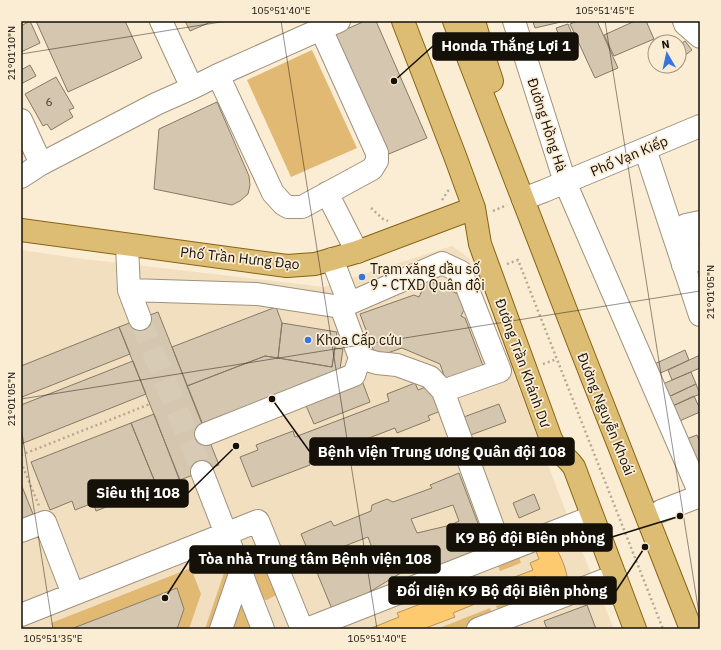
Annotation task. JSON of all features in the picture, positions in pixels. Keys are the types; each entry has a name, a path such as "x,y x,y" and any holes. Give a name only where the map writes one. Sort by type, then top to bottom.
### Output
{"main road":[{"name":"Đường Trần Khánh Dư","path":"403,21 474,208 480,244 550,439 556,448 574,467 635,629"},
{"path":"454,21 530,197"},
{"path":"474,21 487,66 530,197"},
{"name":"Đường Nguyễn Khoái","path":"530,197 593,342 700,611"},
{"name":"Đường Nguyễn Khoái","path":"530,197 577,339 691,629"},
{"name":"Phố Trần Hưng Đạo","path":"21,230 287,266 315,264 358,252 474,208"}],"street":[{"path":"161,21 192,88"},
{"name":"Đường Hồng Hà","path":"514,21 565,182"},
{"path":"684,21 685,24 700,37"},
{"path":"21,177 41,164 156,104 218,75 330,25 377,153 377,161 372,169 302,206 288,207 283,204 273,193 218,75"},
{"path":"21,120 41,164"},
{"name":"Phố Vạn Kiếp","path":"530,197 700,126"},
{"path":"645,149 676,242 692,260 699,310"},
{"path":"565,182 700,495 661,511"},
{"path":"327,193 358,252"},
{"path":"676,242 689,238 686,225 700,222"},
{"path":"127,245 129,290 140,319"},
{"path":"206,434 354,375 360,358 332,259"},
{"path":"129,290 258,294 345,305 442,263 461,272 500,371 443,391"},
{"path":"360,358 377,363 397,365 430,377 443,391 502,552"},
{"path":"202,472 264,629"},
{"path":"307,629 592,517"},
{"path":"21,615 258,521 302,629"},
{"path":"21,531 45,522 73,594"},
{"path":"221,629 241,570"},
{"path":"478,629 615,576"}],"path":[{"path":"489,270 518,260 663,629"},
{"path":"21,455 150,404"},
{"path":"21,462 45,522"}],"shaded area":[{"path":"312,50 357,148 291,177 247,80"},
{"path":"452,246 469,258 566,512 614,629 21,629 21,250 76,258 324,287"},
{"path":"533,544 552,544 562,560 567,579 563,585 553,592 547,579 538,582 535,576 507,587 504,581 533,570 530,563 539,559"},
{"path":"254,548 259,548 276,595 267,600 261,599 245,554"},
{"path":"519,557 521,563 500,571 498,566"},
{"path":"227,564 229,576 212,629 205,629"},
{"path":"191,568 201,594 189,629 177,629 184,609 176,588 71,629 53,629 51,623"},
{"path":"482,585 488,589 490,596 487,599 453,613 455,617 423,629 369,629 399,617 397,613 446,594 448,598"},
{"path":"529,587 531,593 543,588 546,594 499,613 496,606 510,601 508,595"},
{"path":"239,606 243,606 253,629 236,629 229,627"},
{"path":"490,608 493,616 460,629 437,629"}],"building":[{"path":"30,21 40,43 21,52 21,26"},
{"path":"36,21 125,21 142,58 68,92"},
{"path":"185,21 213,21 190,31"},
{"path":"365,21 376,21 427,138 384,156 331,36"},
{"path":"565,21 535,28 533,22"},
{"path":"578,21 597,21 618,68 595,78 570,24"},
{"path":"635,21 646,21 652,34 647,34 647,42 614,56 604,35"},
{"path":"568,24 574,39 562,43 556,28"},
{"path":"687,44 692,50 687,54"},
{"path":"30,65 36,76 21,84 21,70"},
{"path":"56,77 74,108 69,110 73,117 51,130 47,124 43,126 25,94"},
{"path":"217,102 249,176 250,185 248,194 240,201 232,205 154,189 159,129"},
{"path":"427,280 469,299 461,316 465,318 485,371 447,384 440,364 402,348 376,357 360,314 414,295 419,297"},
{"path":"276,307 282,323 278,358 265,356 187,386 172,347"},
{"path":"158,312 219,465 180,480 119,327"},
{"name":"Khoa Cấp cứu","path":"282,323 337,332 332,367 278,358"},
{"path":"119,327 130,354 22,397 21,366"},
{"path":"335,348 343,349 340,369 202,424 187,386 265,356 332,367"},
{"path":"685,350 689,360 654,376 650,366"},
{"path":"700,355 700,368 672,380 668,370"},
{"path":"133,361 146,394 21,444 21,405"},
{"path":"691,372 696,384 664,399 658,386"},
{"path":"361,378 370,402 314,424 304,401"},
{"path":"415,383 418,390 433,384 443,410 428,416 430,420 397,433 395,428 309,461 310,465 252,487 240,457 258,450 256,445 293,431 295,437 389,401 387,394"},
{"path":"696,384 700,394 668,408 664,399"},
{"path":"694,396 700,412 675,423 668,408"},
{"path":"499,404 506,422 468,436 461,418"},
{"path":"154,414 179,479 157,487 131,423"},
{"path":"131,423 157,487 96,511 93,503 75,510 72,501 50,510 31,462"},
{"path":"697,435 700,442 700,464 692,467 681,441"},
{"path":"459,473 488,550 448,564 404,571 356,600 332,609 301,534 331,521 334,526 371,511 372,505 387,499 393,502 432,488 430,485","holes":["453,505 459,521 451,525 417,533 411,519","368,537 372,548 368,555 335,570 329,552"]},
{"path":"21,484 33,514 21,519"},
{"path":"534,494 540,509 519,518 513,503"},
{"path":"177,588 184,609 177,629 71,629"},
{"path":"587,605 596,629 547,629 544,621"}],"tunnel":[{"path":"140,319 202,472"}],"place":[{"name":"Honda Thắng Lợi 1","path":"394,81"},
{"name":"Trạm xăng dầu số 9 - CTXD Quân đội","path":"362,277"},
{"name":"Khoa Cấp cứu","path":"308,340"},
{"name":"Bệnh viện Trung ương Quân đội 108","path":"272,399"},
{"name":"Siêu thị 108","path":"236,446"},
{"name":"K9 Bộ đội Biên phòng","path":"680,516"},
{"name":"Đối diện K9 Bộ đội Biên phòng","path":"645,547"},
{"name":"Tòa nhà Trung tâm Bệnh viện 108","path":"165,598"}]}
